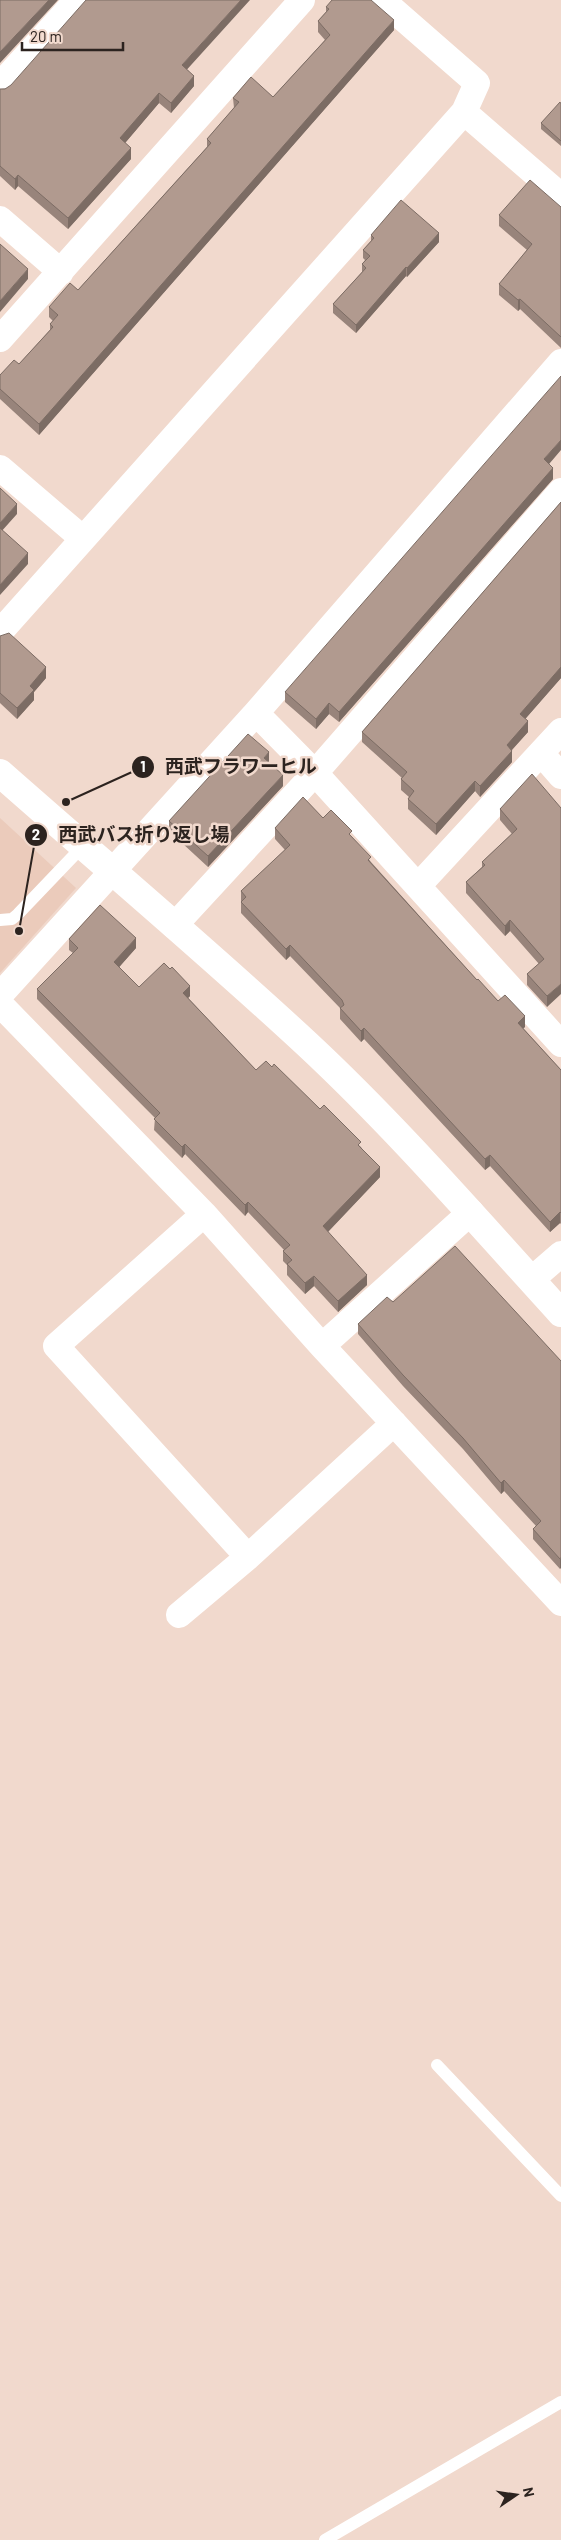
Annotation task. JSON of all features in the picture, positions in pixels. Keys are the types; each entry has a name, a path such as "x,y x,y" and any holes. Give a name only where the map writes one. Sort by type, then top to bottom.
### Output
{"street":[{"path":"0,85 76,0"},
{"path":"0,339 302,0"},
{"path":"0,632 464,112 477,83 382,0"},
{"path":"464,112 561,196"},
{"path":"0,219 61,272"},
{"path":"0,995 256,713 561,362"},
{"path":"0,468 82,538"},
{"path":"174,926 315,773 561,491"},
{"path":"256,713 315,773 418,886 557,1032"},
{"path":"418,886 561,731"},
{"path":"541,754 561,776"},
{"path":"6,783 112,871 315,1052 369,1104 471,1212 561,1312"},
{"path":"0,1004 204,1214 322,1346 561,1602"},
{"path":"322,1346 471,1212"},
{"path":"204,1214 56,1346 248,1557"},
{"path":"531,1280 561,1254"},
{"path":"179,1614 248,1557 394,1423"}],"lane":[{"path":"0,920 12,919 18,914 83,846"},
{"path":"437,2065 561,2196"},
{"path":"325,2540 561,2402"}],"shaded area":[{"path":"0,818 76,888 0,973"}],"building":[{"path":"0,0 49,0 0,52"},
{"path":"86,0 241,0 182,65 194,76 171,103 159,93 120,138 131,148 68,218 18,175 15,179 0,166 0,89 5,89 11,85"},
{"path":"332,0 371,0 394,20 39,424 0,389 0,375 14,360 19,364 53,327 50,324 58,315 49,307 70,283 78,290 211,143 207,139 239,102 233,98 251,77 273,97 330,35 318,21 329,9 326,7"},
{"path":"560,102 561,104 561,141 541,123"},
{"path":"530,180 561,207 561,337 520,299 518,300 499,284 532,244 499,215"},
{"path":"401,200 439,233 406,267 356,325 333,304 366,268 362,264 370,256 363,250 374,238 371,235"},
{"path":"0,244 28,269 0,301"},
{"path":"561,376 561,440 544,459 553,468 339,712 329,703 316,719 285,692"},
{"path":"0,488 17,504 0,523"},
{"path":"561,502 561,667 520,714 528,721 507,745 512,751 480,786 475,781 436,824 408,799 414,791 401,779 407,772 362,732"},
{"path":"0,528 28,553 0,585"},
{"path":"9,633 46,667 30,686 34,690 17,708 0,693 0,636"},
{"path":"248,734 269,752 264,758 283,775 208,856 169,821"},
{"path":"532,774 561,808 561,984 547,996 527,974 544,959 510,920 505,926 466,882 485,865 482,862 517,829 500,809"},
{"path":"303,797 323,818 331,810 352,831 349,834 371,857 368,860 477,980 498,1001 505,995 525,1016 518,1023 561,1070 561,1213 550,1222 490,1155 485,1159 364,1028 361,1031 340,1008 344,1005 342,1000 290,945 286,949 241,902 246,897 241,891 290,845 275,828"},
{"path":"100,905 136,938 114,962 139,987 164,963 170,969 172,967 190,986 183,993 256,1070 266,1061 272,1067 274,1064 320,1109 324,1105 361,1142 358,1145 380,1167 323,1226 367,1275 338,1301 314,1276 305,1283 287,1264 292,1260 283,1251 290,1245 248,1202 245,1205 185,1144 182,1147 154,1119 160,1113 37,989 78,948 69,939"},
{"path":"455,1246 561,1361 560,1559 533,1529 541,1521 504,1480 501,1483 463,1438 358,1324 387,1297 393,1302"}],"place":[{"name":"西武フラワーヒル","path":"66,802"},
{"name":"西武バス折り返し場","path":"19,931"}]}
